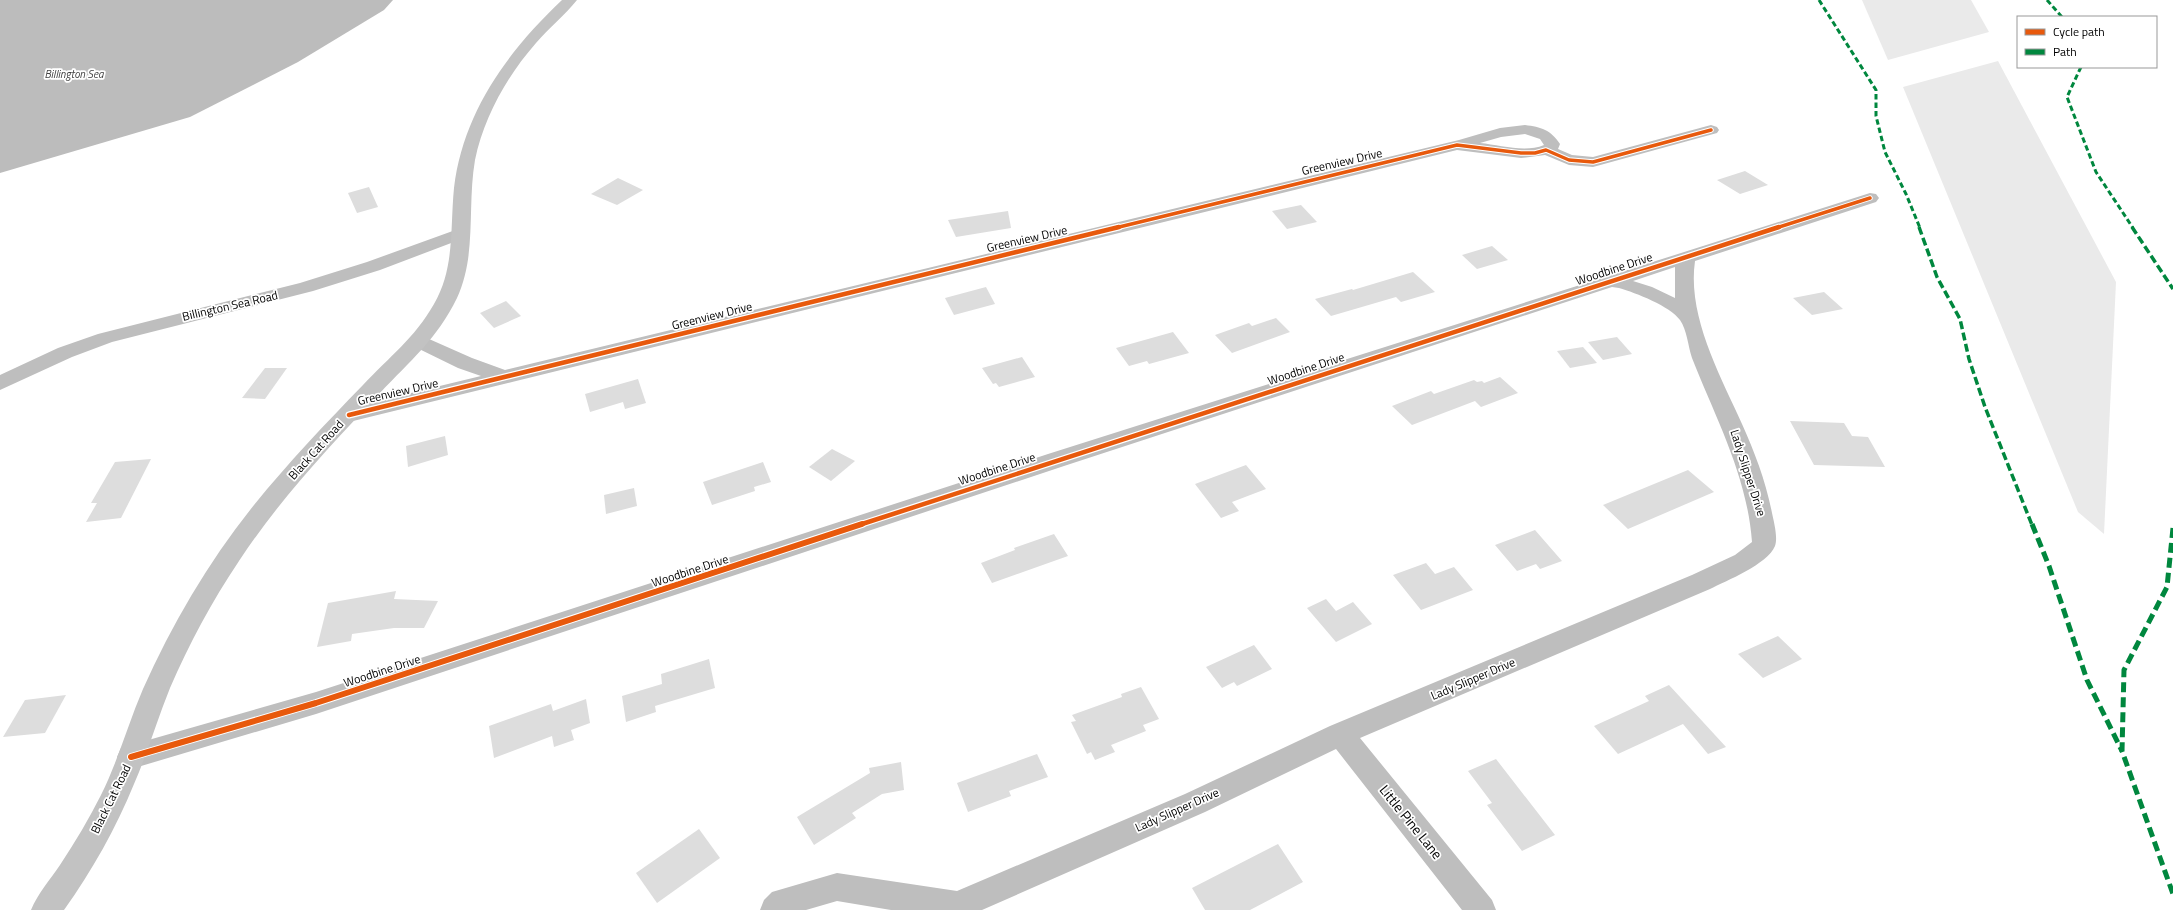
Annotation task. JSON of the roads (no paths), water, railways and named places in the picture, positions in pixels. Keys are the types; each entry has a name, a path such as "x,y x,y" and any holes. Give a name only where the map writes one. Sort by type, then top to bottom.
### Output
{"street":[{"name":"Black Cat Road","path":"46,910 99,826 131,757 161,679 196,610 231,553 263,509 374,386 420,341 449,294 461,250 463,185 468,151 486,101 519,52 570,0"},
{"name":"Greenview Drive","path":"348,414 1495,135 1533,129 1549,139 1552,144 1551,148 1546,150 1522,154 1457,145"},
{"path":"1546,150 1569,160 1593,162 1711,130"},
{"name":"Woodbine Drive","path":"131,757 324,701 1056,460 1608,281 1870,198"},
{"name":"Billington Sea Road","path":"0,383 54,357 104,338 165,321 285,293 387,261 461,233"},
{"name":"Lady Slipper Drive","path":"956,908 1195,803 1340,734 1702,582 1743,562 1764,545 1764,522 1757,494 1740,442 1701,356 1685,306 1684,268 1686,256"},
{"path":"1608,281 1632,285 1644,290 1669,302 1688,316"},
{"path":"420,341 465,362 504,377"},
{"name":"Little Pine Lane","path":"1340,734 1481,910"},
{"path":"774,910 783,902 838,887 956,908"}],"water":[{"name":"Billington Sea","path":"0,0 393,0 384,10 298,62 190,117 0,173"}]}
